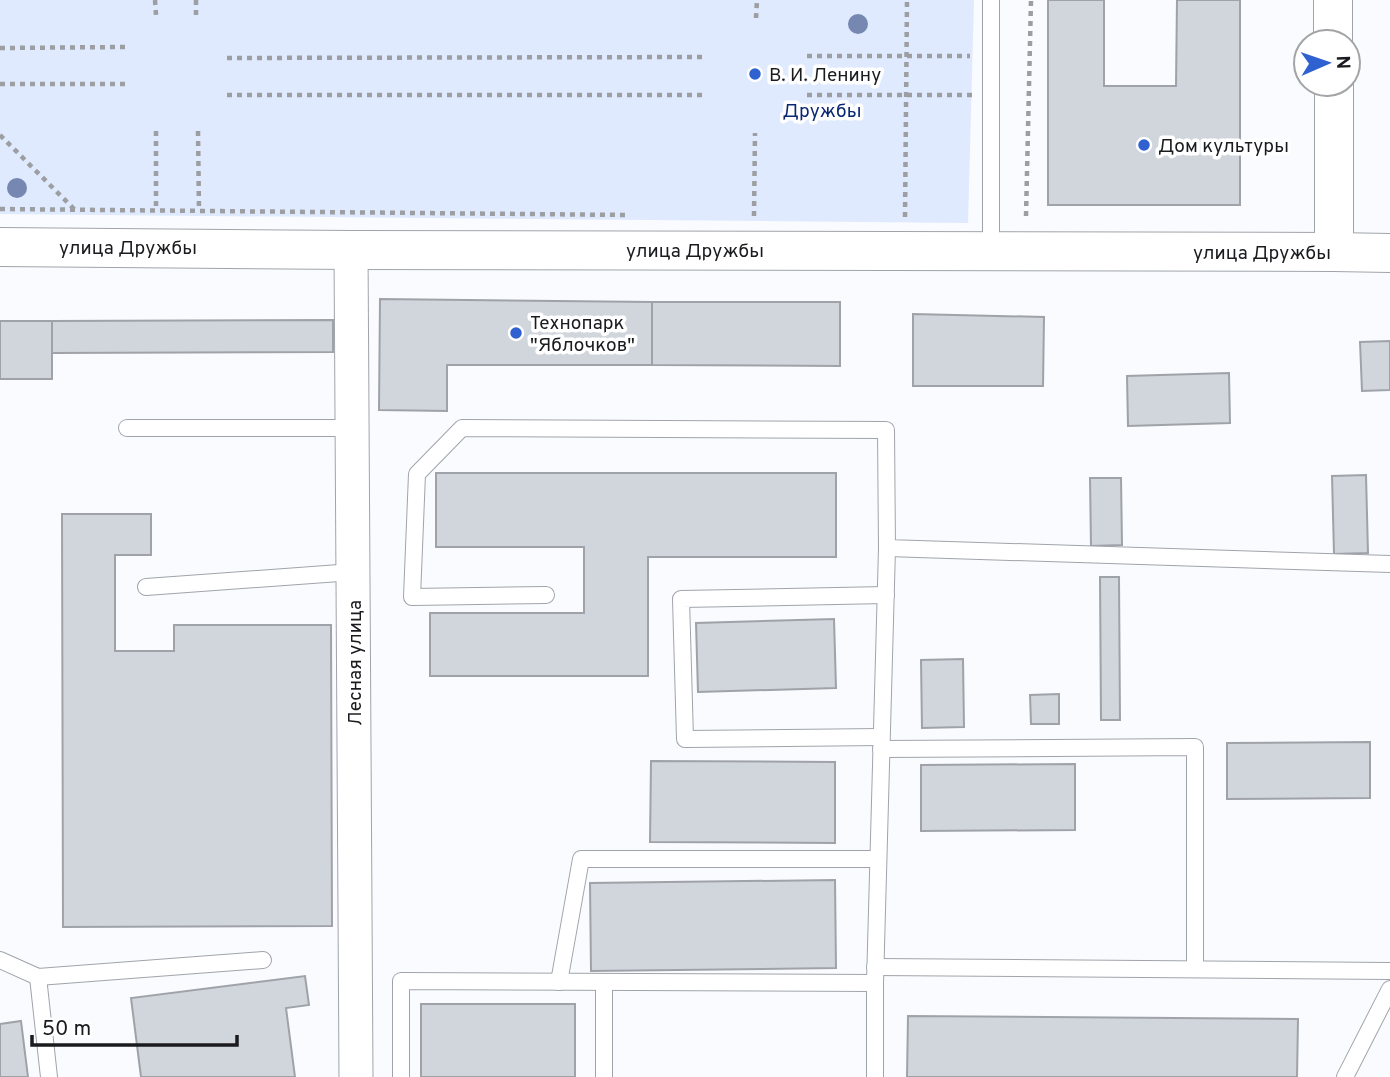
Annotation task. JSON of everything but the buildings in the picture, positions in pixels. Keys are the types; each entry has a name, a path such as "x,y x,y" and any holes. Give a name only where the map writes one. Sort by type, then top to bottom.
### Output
{"main road":[{"path":"1334,0 1334,28"},
{"path":"1334,98 1334,252"},
{"name":"улица Дружбы","path":"0,247 351,250 991,234 1390,253"}],"street":[{"name":"Лесная улица","path":"351,250 356,1077"}],"lane":[{"path":"991,0 991,234"},
{"path":"127,428 352,428"},
{"path":"546,595 412,597 417,474 462,428 886,430 887,548 875,975 875,1077"},
{"path":"887,548 1390,564"},
{"path":"146,587 353,572"},
{"path":"886,595 681,599 685,738 1195,747 1195,969"},
{"path":"559,982 582,859 878,859"},
{"path":"0,960 38,977 263,960"},
{"path":"401,1077 401,981 604,982 1195,969 1390,971"},
{"path":"38,977 49,1077"},
{"path":"604,982 604,1077"},
{"path":"1345,1077 1390,989"}],"path":[{"path":"156,0 156,15"},
{"path":"196,0 196,15"},
{"path":"756,18 757,0"},
{"path":"908,0 905,218 917,218"},
{"path":"991,234 1026,216 1031,0"},
{"path":"0,48 125,47"},
{"path":"807,56 991,56"},
{"path":"228,58 704,57"},
{"path":"0,84 126,85"},
{"path":"228,95 704,95"},
{"path":"807,95 991,95"},
{"path":"156,131 156,211"},
{"path":"198,131 199,211"},
{"path":"755,133 754,216 767,216"},
{"path":"0,135 75,210"},
{"path":"0,209 629,215"}],"green space":[{"name":"Дружбы","path":"0,0 974,0 968,223 0,214"}],"place":[{"name":"В. И. Ленину","path":"755,74"},
{"name":"Дом культуры","path":"1144,145"},
{"name":"Технопарк \"Яблочков\"","path":"516,333"}]}
